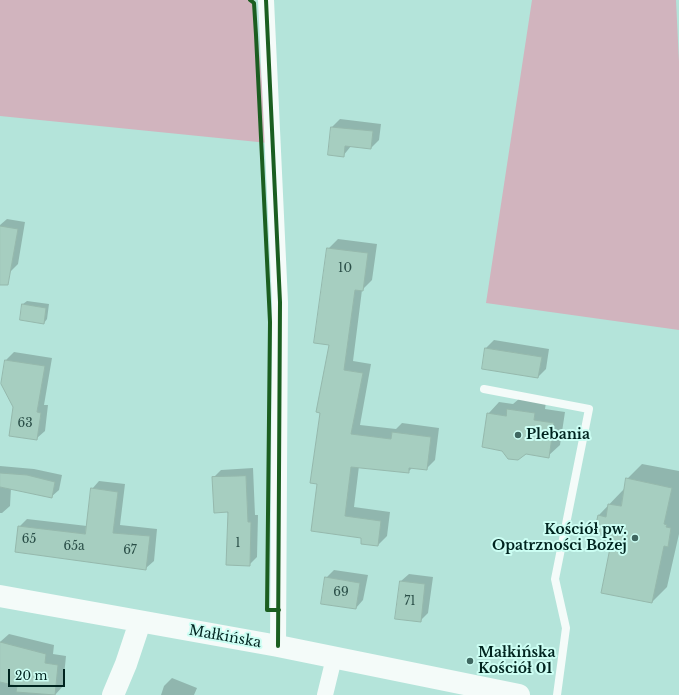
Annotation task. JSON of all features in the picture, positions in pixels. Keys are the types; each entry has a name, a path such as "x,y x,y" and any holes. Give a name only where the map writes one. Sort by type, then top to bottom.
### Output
{"main road":[{"name":"Małkińska","path":"0,596 278,646 519,695"},
{"path":"113,695 126,664 140,622"}],"street":[{"path":"266,0 280,302 278,646"},
{"path":"325,695 334,658"}],"lane":[{"path":"484,389 589,408 555,579 566,628 558,695"}],"shaded area":[{"path":"0,0 254,0 268,143 0,116"},
{"path":"532,0 676,0 679,62 679,330 486,303"}],"building":[{"path":"331,127 373,131 371,149 345,146 344,157 328,155"},
{"path":"0,226 18,229 8,285 0,285"},
{"path":"327,248 368,253 363,291 355,290 344,370 363,373 351,434 391,439 392,432 431,437 427,470 409,468 409,473 351,467 345,516 381,521 378,546 361,544 361,538 311,531 317,484 310,483 320,413 316,412 329,345 314,343"},
{"path":"22,304 46,308 44,324 20,320"},
{"path":"485,348 542,357 538,378 482,369"},
{"path":"5,360 45,366 37,412 41,413 37,440 9,436 13,407 1,384"},
{"name":"Plebania","path":"507,409 535,413 534,420 554,423 549,458 526,454 518,460 508,459 502,451 482,447 487,413 506,416"},
{"path":"0,473 27,475 55,482 52,498 0,487"},
{"path":"246,476 248,522 251,522 250,566 226,565 228,512 214,513 212,477"},
{"name":"Kościół pw. Opatrzności Bożej","path":"626,478 672,488 664,524 667,525 666,527 671,528 668,547 664,546 652,603 601,593 611,543 601,541 602,534 594,533 598,515 606,517 608,504 621,506"},
{"path":"91,488 118,492 113,533 150,536 146,570 15,552 18,526 85,534"},
{"path":"325,577 360,583 356,609 321,604"},
{"path":"400,581 425,584 421,622 395,619"},
{"path":"0,642 46,654 45,663 58,665 55,695 16,692 17,686 0,682"}],"cycle path":[{"path":"250,0 254,3 256,35 270,322 267,610 279,610"},
{"path":"266,0 280,302 278,646"}],"place":[{"name":"Plebania","path":"518,435"},
{"name":"Kościół pw. Opatrzności Bożej","path":"635,538"},
{"name":"Małkińska Kościół 01","path":"470,661"}]}
